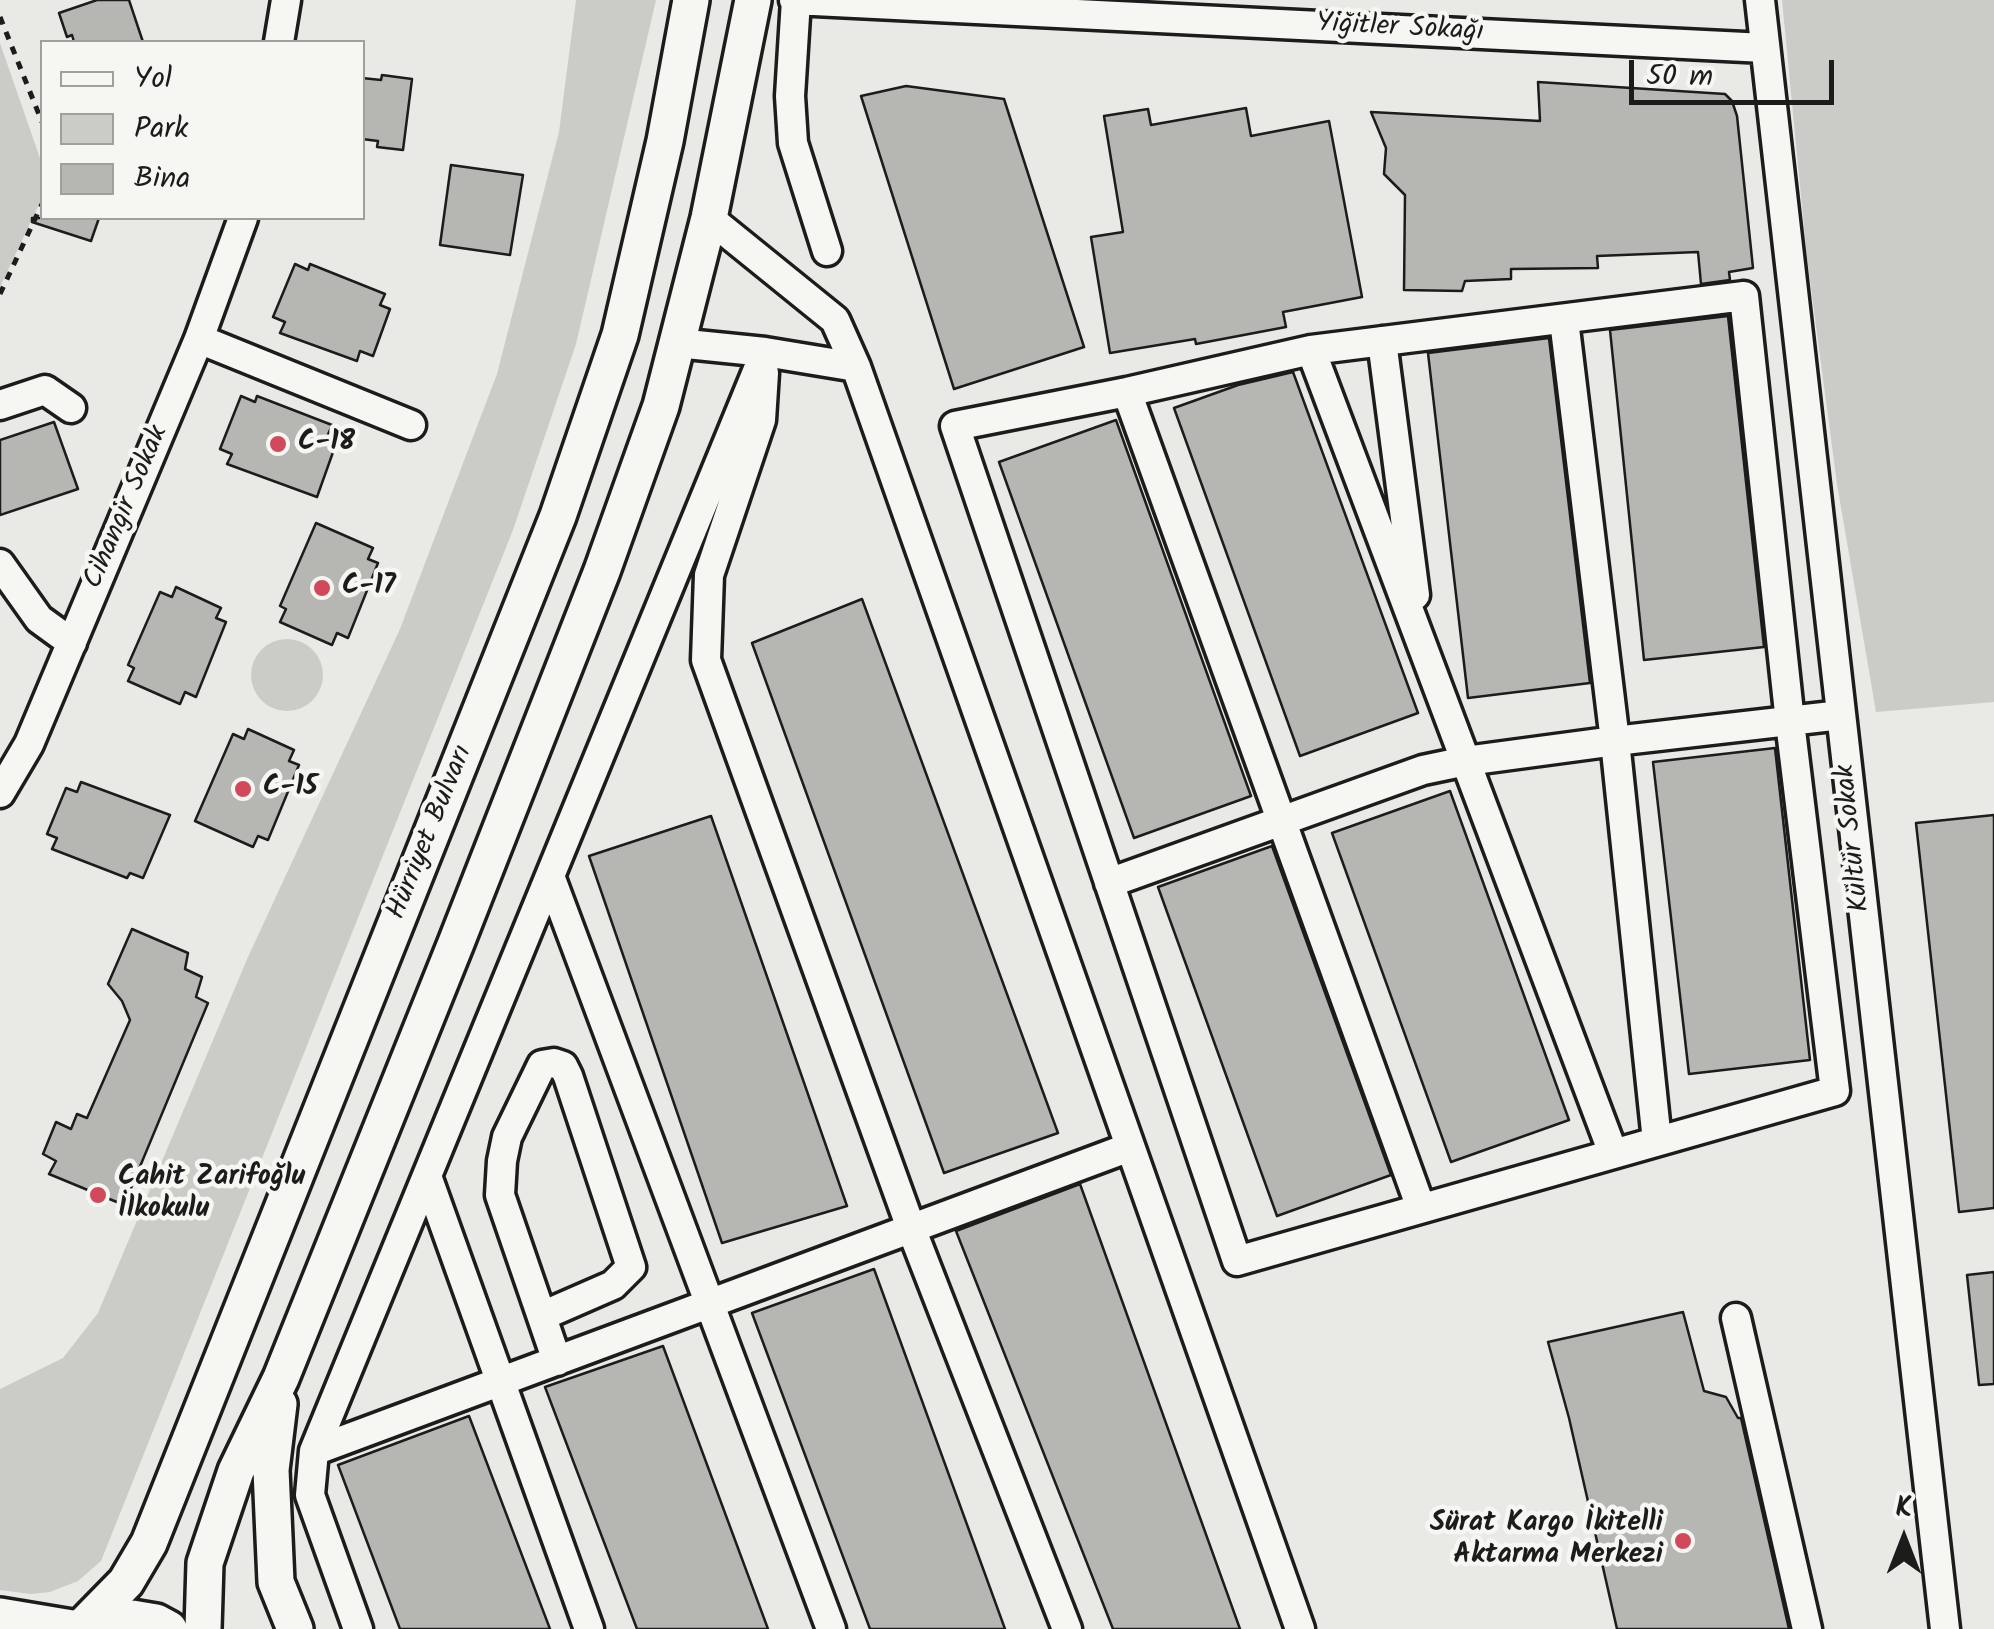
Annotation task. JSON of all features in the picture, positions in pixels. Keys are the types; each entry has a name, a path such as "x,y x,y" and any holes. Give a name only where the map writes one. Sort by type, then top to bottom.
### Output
{"main road":[{"name":"Hürriyet Bulvarı","path":"79,1629 126,1582 149,1543 558,516 620,336 665,140 690,0"},
{"path":"203,1629 205,1563 236,1471 282,1378 602,571 661,406 709,218 753,0"},
{"path":"282,1378 272,1470 276,1582 295,1629"},
{"path":"0,1616 79,1629 104,1619 132,1618 156,1622 169,1629"}],"street":[{"path":"279,40 286,0"},
{"path":"795,0 790,96 793,143 828,251"},
{"name":"Yiğitler Sokağı","path":"795,0 1069,7 1765,48"},
{"name":"Kültür Sokak","path":"1760,0 1945,1629"},
{"path":"709,218 835,320 856,367 1300,1629"},
{"name":"Cihangir Sokak","path":"0,792 29,744 72,643 199,339 242,220"},
{"path":"1744,296 1835,1090 1237,1261 954,426 1311,350 1382,341 1744,296"},
{"path":"1564,320 1657,1141"},
{"path":"199,339 411,425"},
{"path":"1382,341 1420,642"},
{"path":"677,343 856,367"},
{"path":"1311,350 1613,1153"},
{"path":"358,1629 310,1495 314,1451 765,352"},
{"path":"765,352 761,420 709,575 706,660 912,1228 1067,1629"},
{"path":"0,405 45,390 71,408"},
{"path":"1128,392 1421,1208"},
{"path":"0,564 38,619 72,643"},
{"path":"1109,883 1423,770 1614,741 1841,715"},
{"path":"550,876 831,1629"},
{"path":"542,1316 613,1286 632,1267 568,1076 563,1066 554,1063 542,1066 507,1137 500,1195 557,1360"},
{"path":"314,1451 1130,1147"},
{"path":"427,1176 589,1629"},
{"path":"1736,1318 1808,1629"}],"path":[{"path":"0,17 40,117"},
{"path":"0,294 40,208"}],"green space":[{"path":"576,0 656,0 576,344 513,530 101,1561 78,1581 50,1592 0,1590 0,1389 63,1358 98,1313 248,957 400,629 497,374 559,132"},
{"path":"1782,0 1994,0 1994,702 1876,712 1837,484 1807,258"},
{"path":"0,43 40,158 40,202 0,287"},
{"path":"287,639 312,650 323,675 312,700 287,711 262,700 251,675 262,650"}],"building":[{"path":"97,0 129,0 142,40 73,40 72,35 67,37 59,13"},
{"path":"382,75 412,79 403,150 377,147 378,141 365,139 365,78 381,80"},
{"path":"1538,82 1725,94 1737,116 1753,268 1729,272 1730,280 1701,284 1698,252 1597,256 1598,268 1511,269 1511,279 1465,281 1462,291 1404,290 1405,195 1384,174 1386,148 1371,112 1540,121"},
{"path":"906,86 1004,99 1084,347 954,389 861,96"},
{"path":"1246,108 1251,136 1329,121 1362,297 1283,312 1286,327 1196,344 1195,339 1110,353 1091,237 1123,232 1104,116 1148,109 1151,125"},
{"path":"451,165 523,175 510,255 440,245"},
{"path":"32,218 98,220 91,241 32,222"},
{"path":"295,264 308,270 310,264 385,294 380,305 390,309 373,356 360,351 357,361 280,333 285,322 273,317"},
{"path":"1728,316 1764,647 1644,660 1610,330"},
{"path":"1549,338 1590,683 1468,698 1428,353"},
{"path":"1293,372 1418,713 1300,756 1174,408 1238,385"},
{"name":"C-18","path":"241,396 255,402 257,396 332,425 327,437 337,441 317,497 227,464 232,454 220,449"},
{"path":"1116,420 1251,796 1134,838 999,462"},
{"path":"54,422 78,489 0,515 0,440"},
{"name":"C-17","path":"316,523 373,548 368,559 378,563 348,638 337,633 332,645 280,622 286,609 280,606"},
{"path":"176,587 221,608 216,618 226,622 196,697 185,692 180,704 128,681 134,668 128,665 160,592 172,597"},
{"path":"862,599 1058,1133 944,1173 752,643"},
{"name":"C-15","path":"248,729 294,750 289,761 299,765 268,840 258,836 253,847 195,821 233,734 244,739"},
{"path":"1775,748 1810,1060 1689,1074 1653,762"},
{"path":"81,782 170,815 143,878 130,873 127,878 52,849 57,838 47,834 66,788 77,792"},
{"path":"1450,791 1569,1120 1451,1162 1332,833"},
{"path":"1994,815 1994,1208 1959,1212 1916,823"},
{"path":"711,816 847,1206 722,1243 589,856"},
{"path":"1272,846 1391,1175 1277,1216 1158,887"},
{"path":"132,929 188,953 185,969 202,977 196,997 208,1003 124,1205 49,1174 56,1161 43,1154 56,1122 71,1129 77,1114 87,1118 130,1020 122,1001 108,984"},
{"path":"1080,1184 1240,1629 1113,1629 956,1231"},
{"path":"874,1269 1005,1629 870,1629 752,1313"},
{"path":"1994,1272 1994,1384 1979,1385 1967,1275"},
{"name":"Sürat Kargo İkitelli Aktarma Merkezi","path":"1683,1312 1704,1391 1726,1397 1741,1418 1789,1629 1617,1629 1548,1342"},
{"path":"663,1346 768,1629 637,1629 545,1387"},
{"path":"469,1416 550,1629 400,1629 338,1465"}],"place":[{"name":"C-18","path":"278,444"},
{"name":"C-17","path":"322,588"},
{"name":"C-15","path":"243,789"},
{"name":"Cahit Zarifoğlu İlkokulu","path":"98,1195"},
{"name":"Sürat Kargo İkitelli Aktarma Merkezi","path":"1683,1541"}]}
